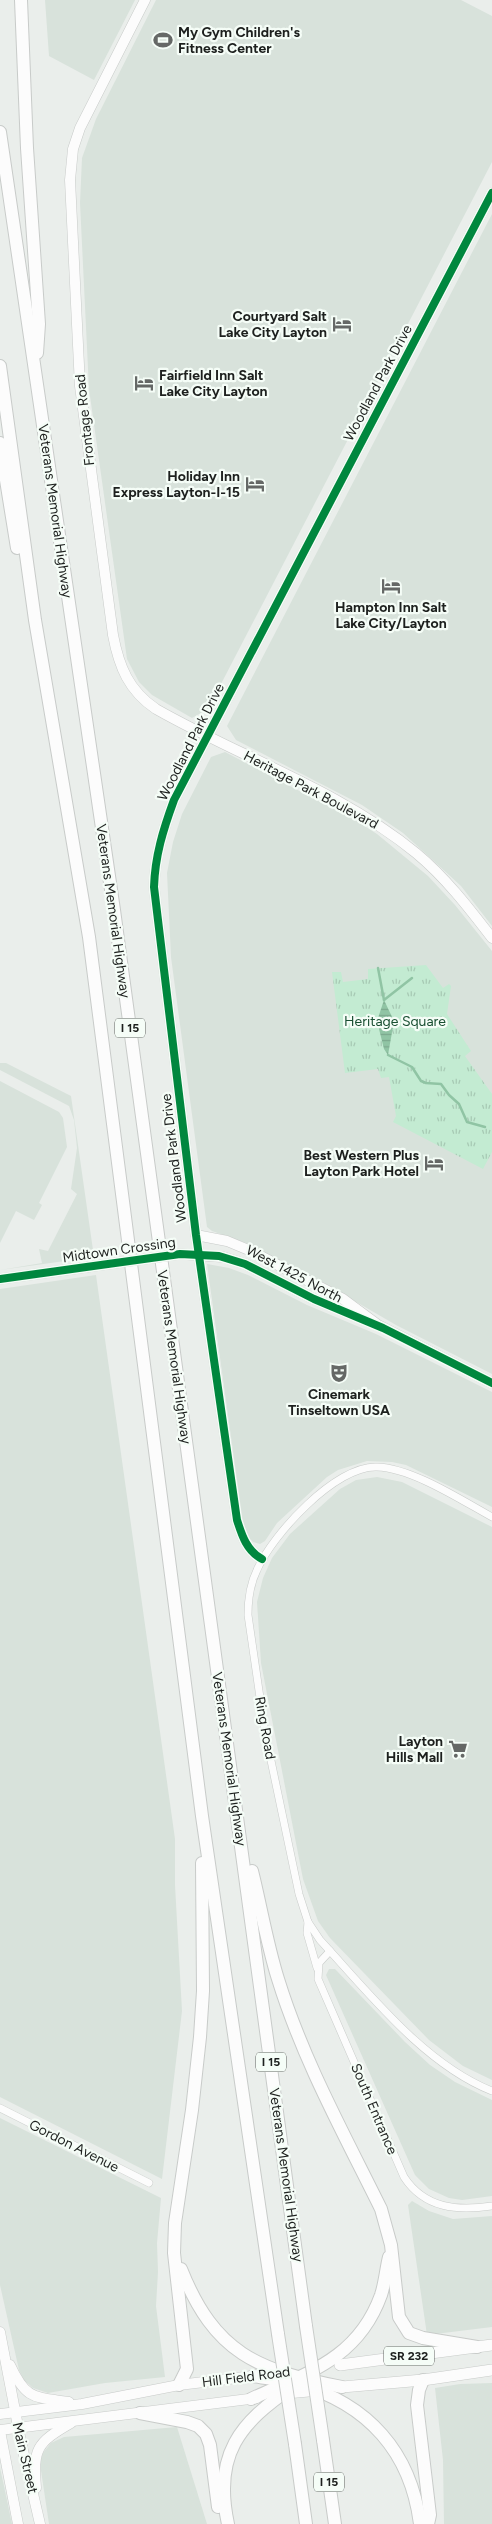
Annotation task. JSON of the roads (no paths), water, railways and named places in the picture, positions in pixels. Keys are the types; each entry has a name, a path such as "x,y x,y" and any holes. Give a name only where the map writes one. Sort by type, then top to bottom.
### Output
{"highway":[{"path":"21,0 27,148 39,324 35,376"},
{"name":"Veterans Memorial Highway","path":"0,132 114,910 306,2326 335,2524"},
{"name":"Veterans Memorial Highway","path":"0,366 35,620 88,937 202,1816 306,2524"},
{"path":"0,443 24,592 35,620"},
{"path":"235,1798 277,1978 293,2024 312,2069 381,2209 391,2245 399,2318 409,2333 423,2338 477,2347"},
{"path":"179,2385 187,2369 174,2253 175,2223 183,2159 192,2110 200,2037 203,1991 202,1816"},
{"path":"226,2524 223,2502 224,2467 234,2441 281,2394 297,2381 322,2367 347,2347 372,2315 382,2293 391,2245"},
{"path":"174,2253 191,2296 216,2331 232,2347 252,2361 317,2391 367,2420 392,2445 412,2481 420,2524"},
{"path":"251,2399 340,2364"},
{"path":"253,2376 342,2387"},
{"path":"424,2380 418,2393 416,2405 430,2515 428,2524"},
{"path":"140,2412 187,2422 198,2426 206,2434 210,2445 216,2503 226,2524"}],"main road":[{"name":"Hill Field Road","path":"340,2364 492,2345"},
{"name":"Hill Field Road","path":"342,2387 424,2380 492,2370"}],"street":[{"name":"Frontage Road","path":"126,680 118,659 113,635 82,406 71,209 72,156 84,119 145,0"},
{"name":"Woodland Park Drive","path":"262,1559 256,1556 244,1542 237,1520 196,1235 154,888 155,862 161,834 174,800 492,193"},
{"name":"Heritage Park Boulevard","path":"126,680 141,698 152,706 347,807 390,833 417,854 441,878 492,938"},
{"name":"West 1425 North","path":"196,1235 238,1245 336,1295 360,1310 378,1325 492,1383"},
{"name":"Midtown Crossing","path":"0,1279 180,1254 223,1257 247,1266 314,1299 378,1325"},
{"name":"Ring Road","path":"492,1517 405,1473 388,1468 370,1467 349,1474 330,1486 282,1532 262,1559 253,1579 249,1596 249,1632 270,1754 299,1894 308,1922 330,1951 428,2053 462,2076 492,2091"},
{"name":"South Entrance","path":"308,1922 307,1932 318,1968 320,1984 407,2182 424,2198 448,2208 465,2210 492,2206"},
{"path":"318,1968 321,1961 330,1951"},
{"name":"Gordon Avenue","path":"0,2108 149,2184"},
{"name":"Main Street","path":"0,2332 18,2428 40,2524"},
{"path":"4,2351 18,2383 26,2392 40,2398 82,2404"},
{"name":"Hill Field Road","path":"0,2414 82,2404 179,2385 340,2364"},
{"name":"Hill Field Road","path":"0,2430 342,2387"},
{"path":"37,2508 34,2464 37,2449 46,2438 76,2420"},
{"name":"Main Street","path":"0,2430 18,2524"},
{"path":"15,2509 22,2524"}],"waterway":[{"path":"378,968 384,1000"},
{"path":"384,1000 412,978"},
{"path":"388,1055 412,1067 421,1081 441,1084 459,1104 467,1122 485,1127"}],"place":[{"name":"My Gym Children's Fitness Center","path":"163,40"},
{"name":"Courtyard Salt Lake City Layton","path":"342,324"},
{"name":"Fairfield Inn Salt Lake City Layton","path":"144,383"},
{"name":"Holiday Inn Express Layton-I-15","path":"255,484"},
{"name":"Hampton Inn Salt Lake City/Layton","path":"391,586"},
{"name":"Best Western Plus Layton Park Hotel","path":"434,1163"},
{"name":"Cinemark Tinseltown USA","path":"339,1373"},
{"name":"Layton Hills Mall","path":"458,1749"}],"park label":[{"name":"Heritage Square","path":"395,1021"}]}
